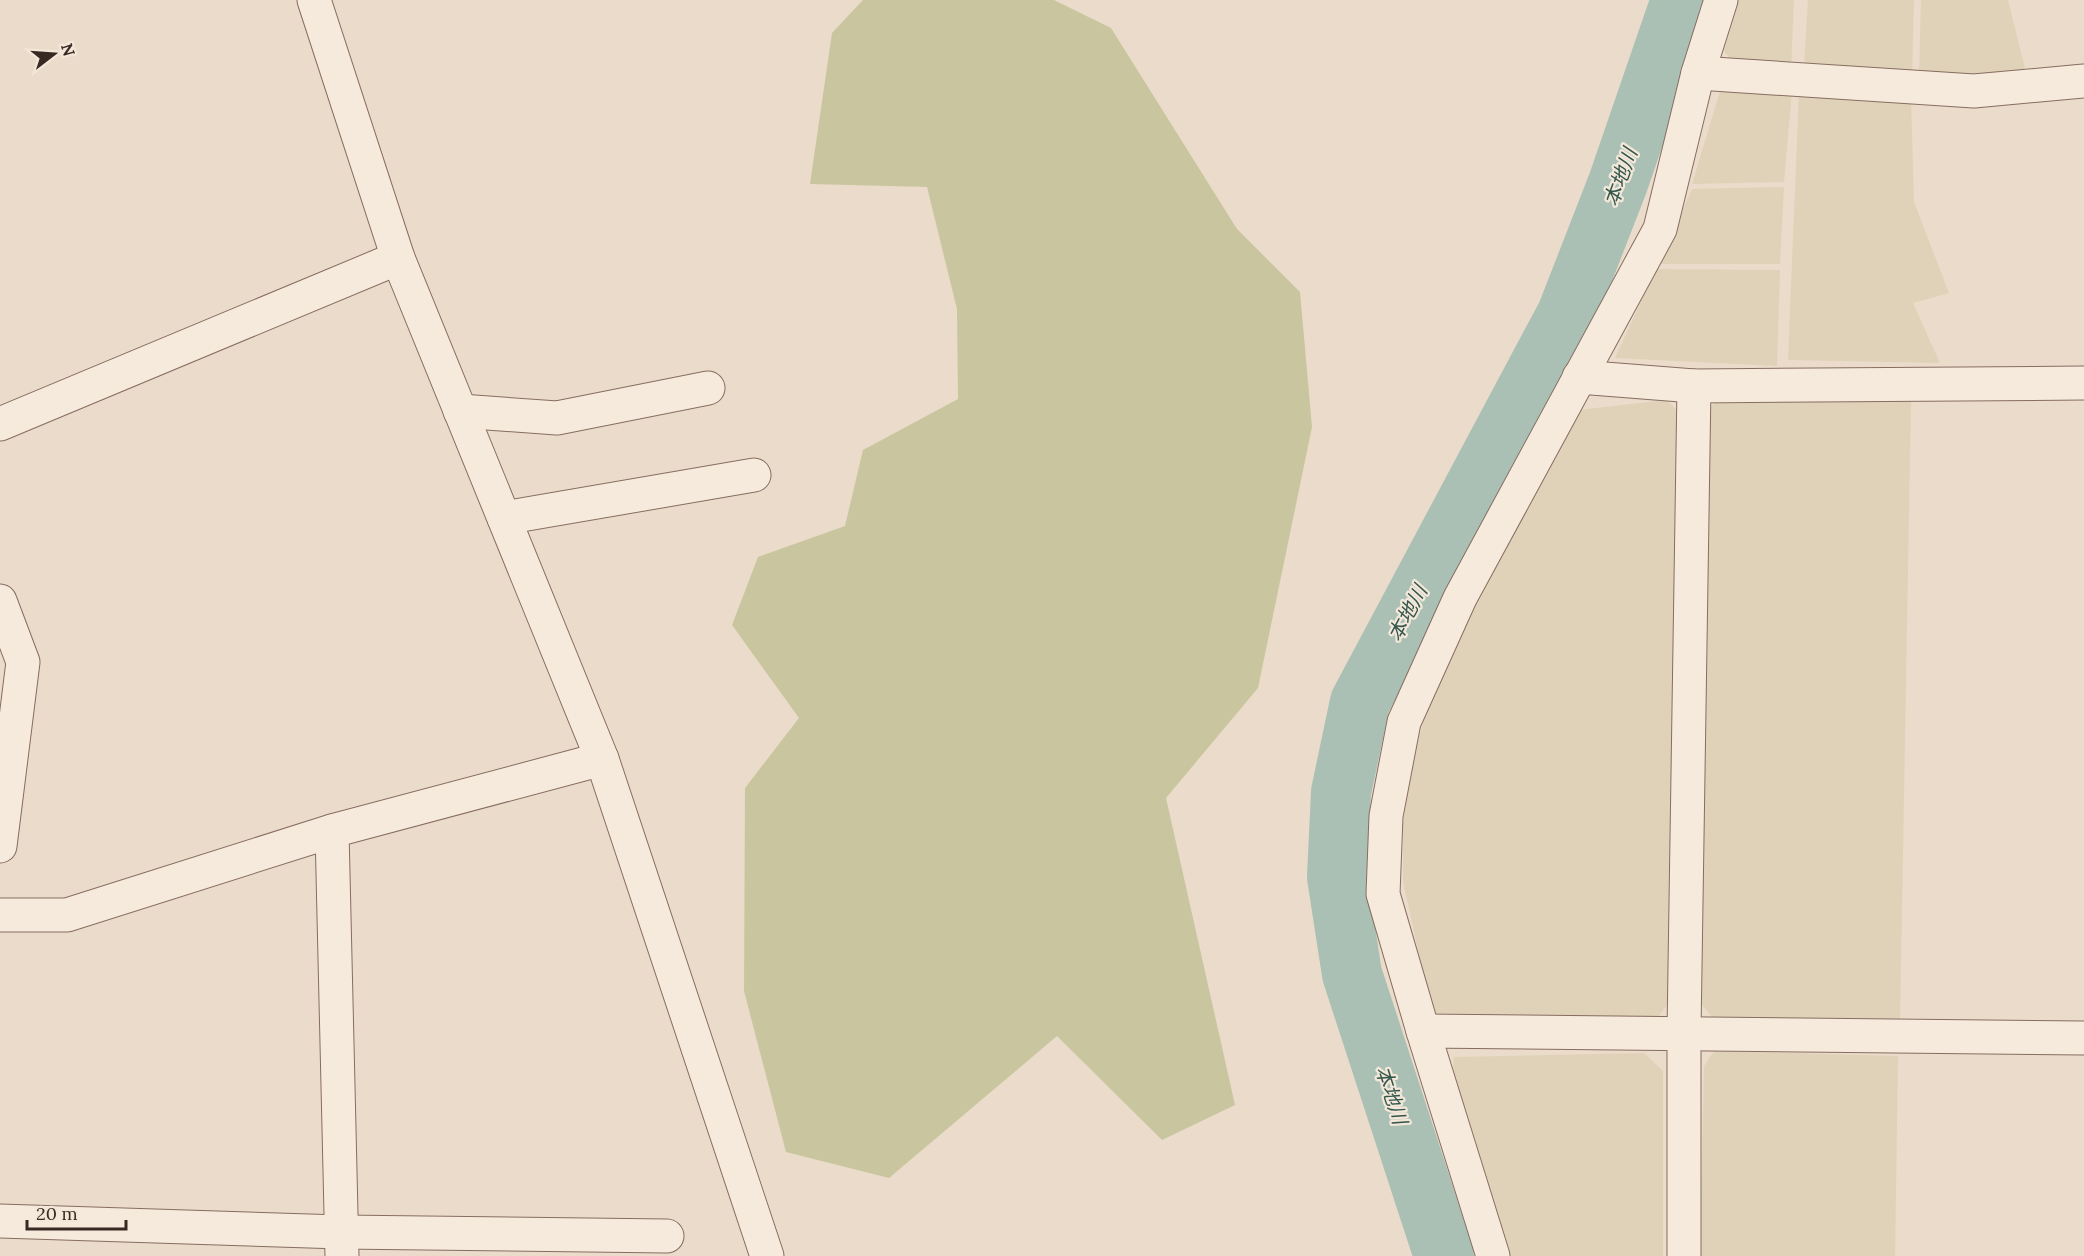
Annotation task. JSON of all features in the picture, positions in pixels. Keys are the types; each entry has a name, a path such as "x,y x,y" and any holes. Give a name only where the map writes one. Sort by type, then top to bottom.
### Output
{"street":[{"path":"314,0 398,258 602,759 767,1256"},
{"path":"1493,1256 1383,894 1386,816 1404,722 1460,598 1660,229 1698,73 1721,0"},
{"path":"1698,73 1974,91 2084,81"},
{"path":"0,424 398,258"},
{"path":"1579,377 1694,386 2084,383"},
{"path":"1684,1256 1684,1032 1694,386"},
{"path":"460,411 557,418 708,388"},
{"path":"504,518 754,475"},
{"path":"0,601 23,663 0,846"},
{"path":"0,915 67,915 332,831 602,759"},
{"path":"332,831 341,1244"},
{"path":"1423,1031 2084,1038"},
{"path":"0,1221 341,1244 667,1236"}],"shaded area":[{"path":"863,0 1054,0 1111,28 1237,229 1300,292 1312,427 1258,688 1166,798 1235,1105 1162,1140 1057,1036 889,1178 786,1152 744,991 745,788 799,718 732,625 758,557 845,526 863,450 958,399 957,309 927,187 810,184 832,33"},
{"path":"1733,0 1794,0 1791,69 1732,61 1719,45"},
{"path":"1808,0 1914,0 1912,78 1804,67"},
{"path":"1921,0 2008,0 2027,77 1919,76"},
{"path":"1721,88 1792,90 1784,182 1692,184"},
{"path":"1799,92 1911,97 1914,202 1949,293 1913,303 1940,363 1788,360"},
{"path":"1784,187 1780,264 1658,264 1692,189"},
{"path":"1656,269 1780,270 1777,366 1615,358"},
{"path":"1720,396 1911,400 1900,1021 1713,1018 1698,1000 1707,412"},
{"path":"1666,400 1680,413 1668,1004 1654,1022 1432,1015 1403,881 1403,823 1416,746 1444,657 1578,410"},
{"path":"1714,1051 1898,1056 1895,1256 1700,1256 1704,1066"},
{"path":"1644,1053 1663,1071 1663,1256 1506,1256 1452,1088 1454,1057"}],"waterway":[{"name":"本地川","path":"1444,1256 1352,974 1337,877 1341,792 1360,702 1567,314 1618,183 1681,0"}]}
